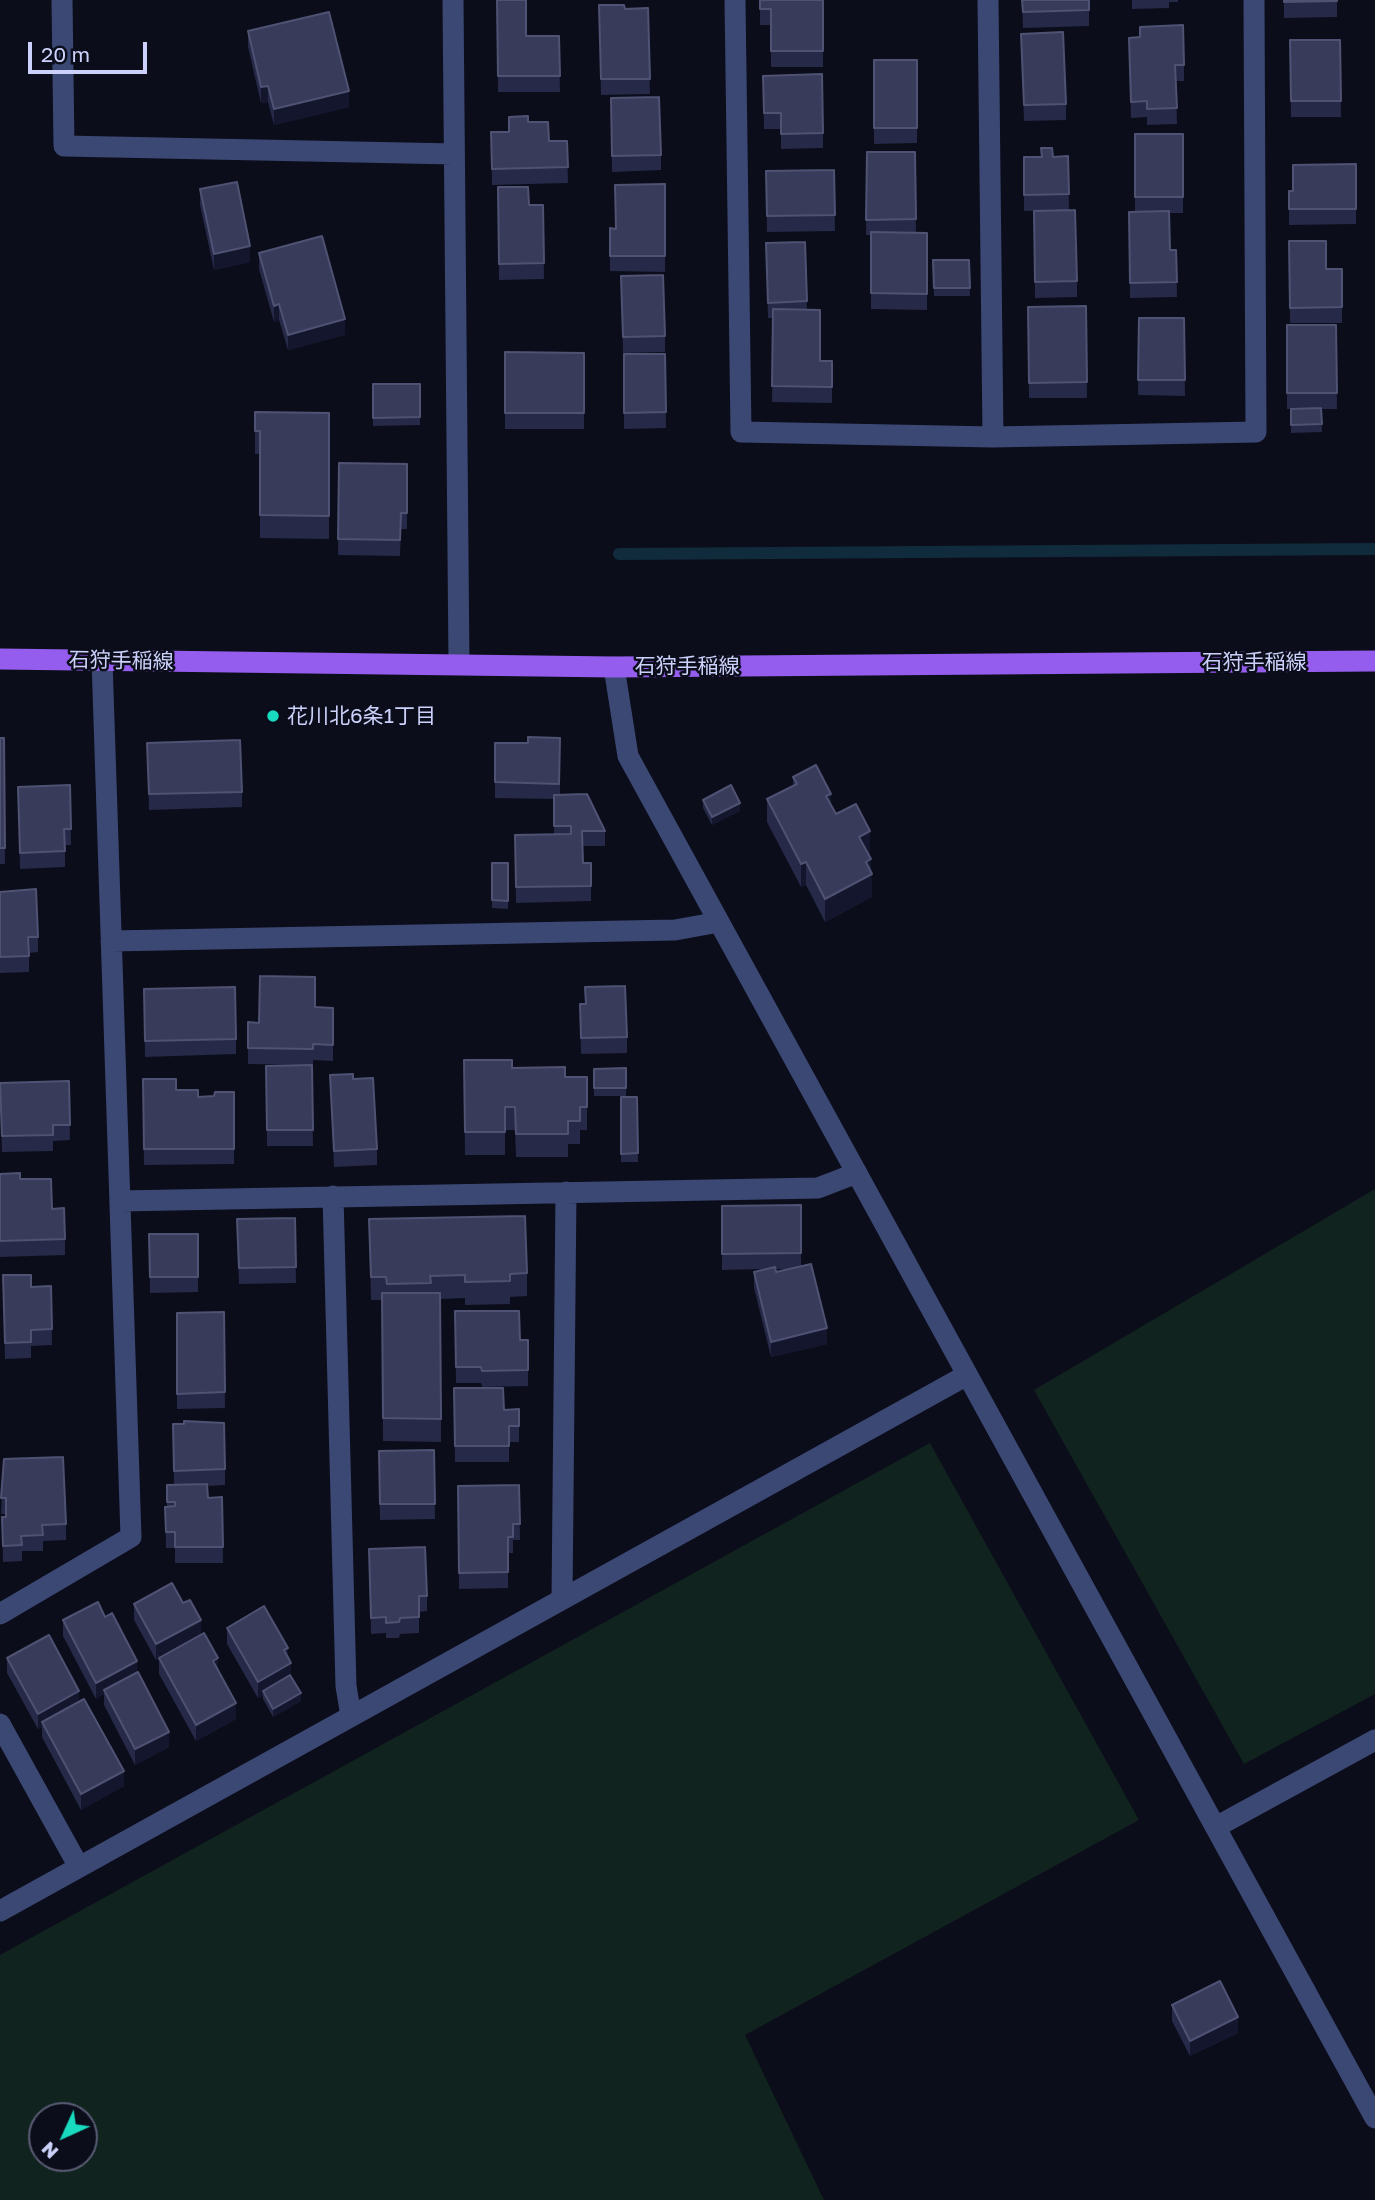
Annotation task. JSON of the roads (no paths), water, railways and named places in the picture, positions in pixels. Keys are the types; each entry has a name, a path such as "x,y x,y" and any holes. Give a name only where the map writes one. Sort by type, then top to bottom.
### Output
{"main road":[{"name":"石狩手稲線","path":"0,659 614,667 1375,661"}],"street":[{"path":"62,0 64,146 454,154"},
{"path":"453,0 459,664"},
{"path":"736,0 741,432 993,437 1256,432 1254,0"},
{"path":"988,0 993,437"},
{"path":"0,1614 131,1537 102,660"},
{"path":"614,667 628,756 1375,2118"},
{"path":"111,941 675,930 719,922"},
{"path":"120,1201 818,1188 857,1173"},
{"path":"562,1599 566,1192"},
{"path":"333,1196 346,1686 351,1716"},
{"path":"0,1911 967,1376"},
{"path":"0,1724 79,1867"},
{"path":"1216,1827 1375,1740"}],"waterway":[{"path":"619,554 1375,549"}],"place":[{"name":"花川北6条1丁目","path":"273,716"}]}
